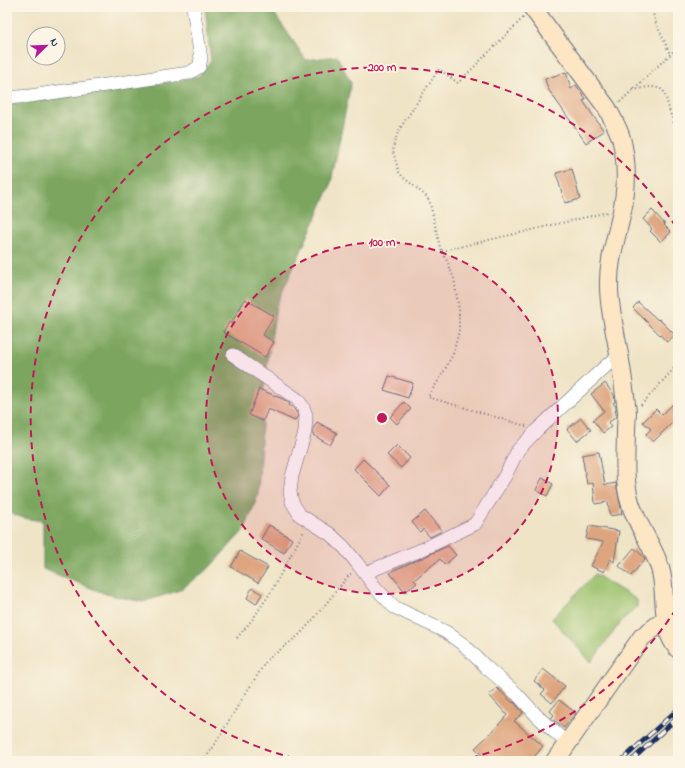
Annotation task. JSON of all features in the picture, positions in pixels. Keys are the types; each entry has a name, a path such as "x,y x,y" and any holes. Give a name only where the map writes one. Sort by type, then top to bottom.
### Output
{"street":[{"path":"7,98 38,95 189,73 199,67 201,59 193,7"},
{"path":"533,7 607,108 615,122 621,138 626,160 626,194 613,247 609,287 627,417 626,487 630,503 653,549 660,570 669,635 678,649"},
{"path":"232,355 297,399 303,407 306,415 305,432 292,476 290,492 292,502 300,515 330,534 344,547 374,586 394,607 446,632 464,645 568,744"},
{"path":"365,573 421,550 475,524 506,476 518,450 535,432 607,365 620,358"},
{"path":"555,761 642,637 666,619"}],"path":[{"path":"533,7 458,83 439,69 399,130 394,143 393,152 399,172 427,197 430,203 440,248 454,279 459,310 458,331 453,354 428,397 530,427 535,432"},
{"path":"651,7 656,23 670,54"},
{"path":"609,112 678,47"},
{"path":"633,90 645,87 657,87 663,90 670,114 678,129"},
{"path":"442,252 614,210 622,211"},
{"path":"627,417 636,411 678,364"},
{"path":"237,638 252,620 271,592 310,521"},
{"path":"203,761 267,660 299,635 350,574 365,573"}],"green space":[{"path":"205,7 270,7 306,60 337,56 351,83 330,187 276,306 264,387 258,495 245,529 209,568 180,590 143,602 106,594 43,569 43,521 20,517 7,511 7,104 164,83 199,76 211,61"},
{"path":"595,574 637,600 637,607 623,619 591,662 552,619"}],"building":[{"path":"566,72 571,89 576,85 586,99 583,101 604,131 586,143 548,89 545,79"},
{"path":"572,169 580,199 565,203 556,173"},
{"path":"652,210 671,232 661,242 650,231 652,229 643,219"},
{"path":"245,299 274,316 263,335 274,342 265,357 223,332 229,322 231,324"},
{"path":"638,302 658,320 659,319 675,335 667,342 633,308"},
{"path":"389,376 413,383 408,398 384,390"},
{"path":"605,383 614,395 615,402 613,403 616,407 616,417 608,423 611,427 603,433 593,420 604,411 591,394"},
{"path":"259,389 283,399 290,404 289,406 293,407 298,415 295,421 268,409 263,421 249,415"},
{"path":"404,402 411,409 397,424 390,417"},
{"path":"673,404 678,409 678,417 653,442 646,434 651,429 643,422 656,409 662,415"},
{"path":"581,418 591,430 577,441 567,429"},
{"path":"317,422 337,433 330,445 313,435 313,429"},
{"path":"397,445 410,458 401,468 387,455"},
{"path":"599,452 605,485 616,483 622,514 610,516 608,502 595,504 593,483 587,484 582,455"},
{"path":"363,459 390,485 381,496 354,469"},
{"path":"542,478 553,484 547,496 536,490"},
{"path":"425,511 442,531 430,537 423,529 420,532 412,522"},
{"path":"269,525 292,539 284,553 261,539"},
{"path":"589,526 619,531 614,562 610,559 604,572 591,566 603,542 586,539"},
{"path":"448,546 456,555 445,565 440,559 414,580 417,583 405,592 390,573 394,570"},
{"path":"634,548 645,559 631,576 619,566"},
{"path":"240,551 268,567 258,583 231,567"},
{"path":"252,588 262,594 256,604 247,598"},
{"path":"543,669 565,686 552,703 541,694 545,690 534,681"},
{"path":"497,688 513,703 514,702 523,713 514,721 543,746 531,761 487,761 475,748 507,715 489,695"},
{"path":"559,700 576,713 564,728 551,718 554,715 550,711"}],"railway":[{"path":"621,761 678,709"},
{"path":"631,761 678,717"}]}
